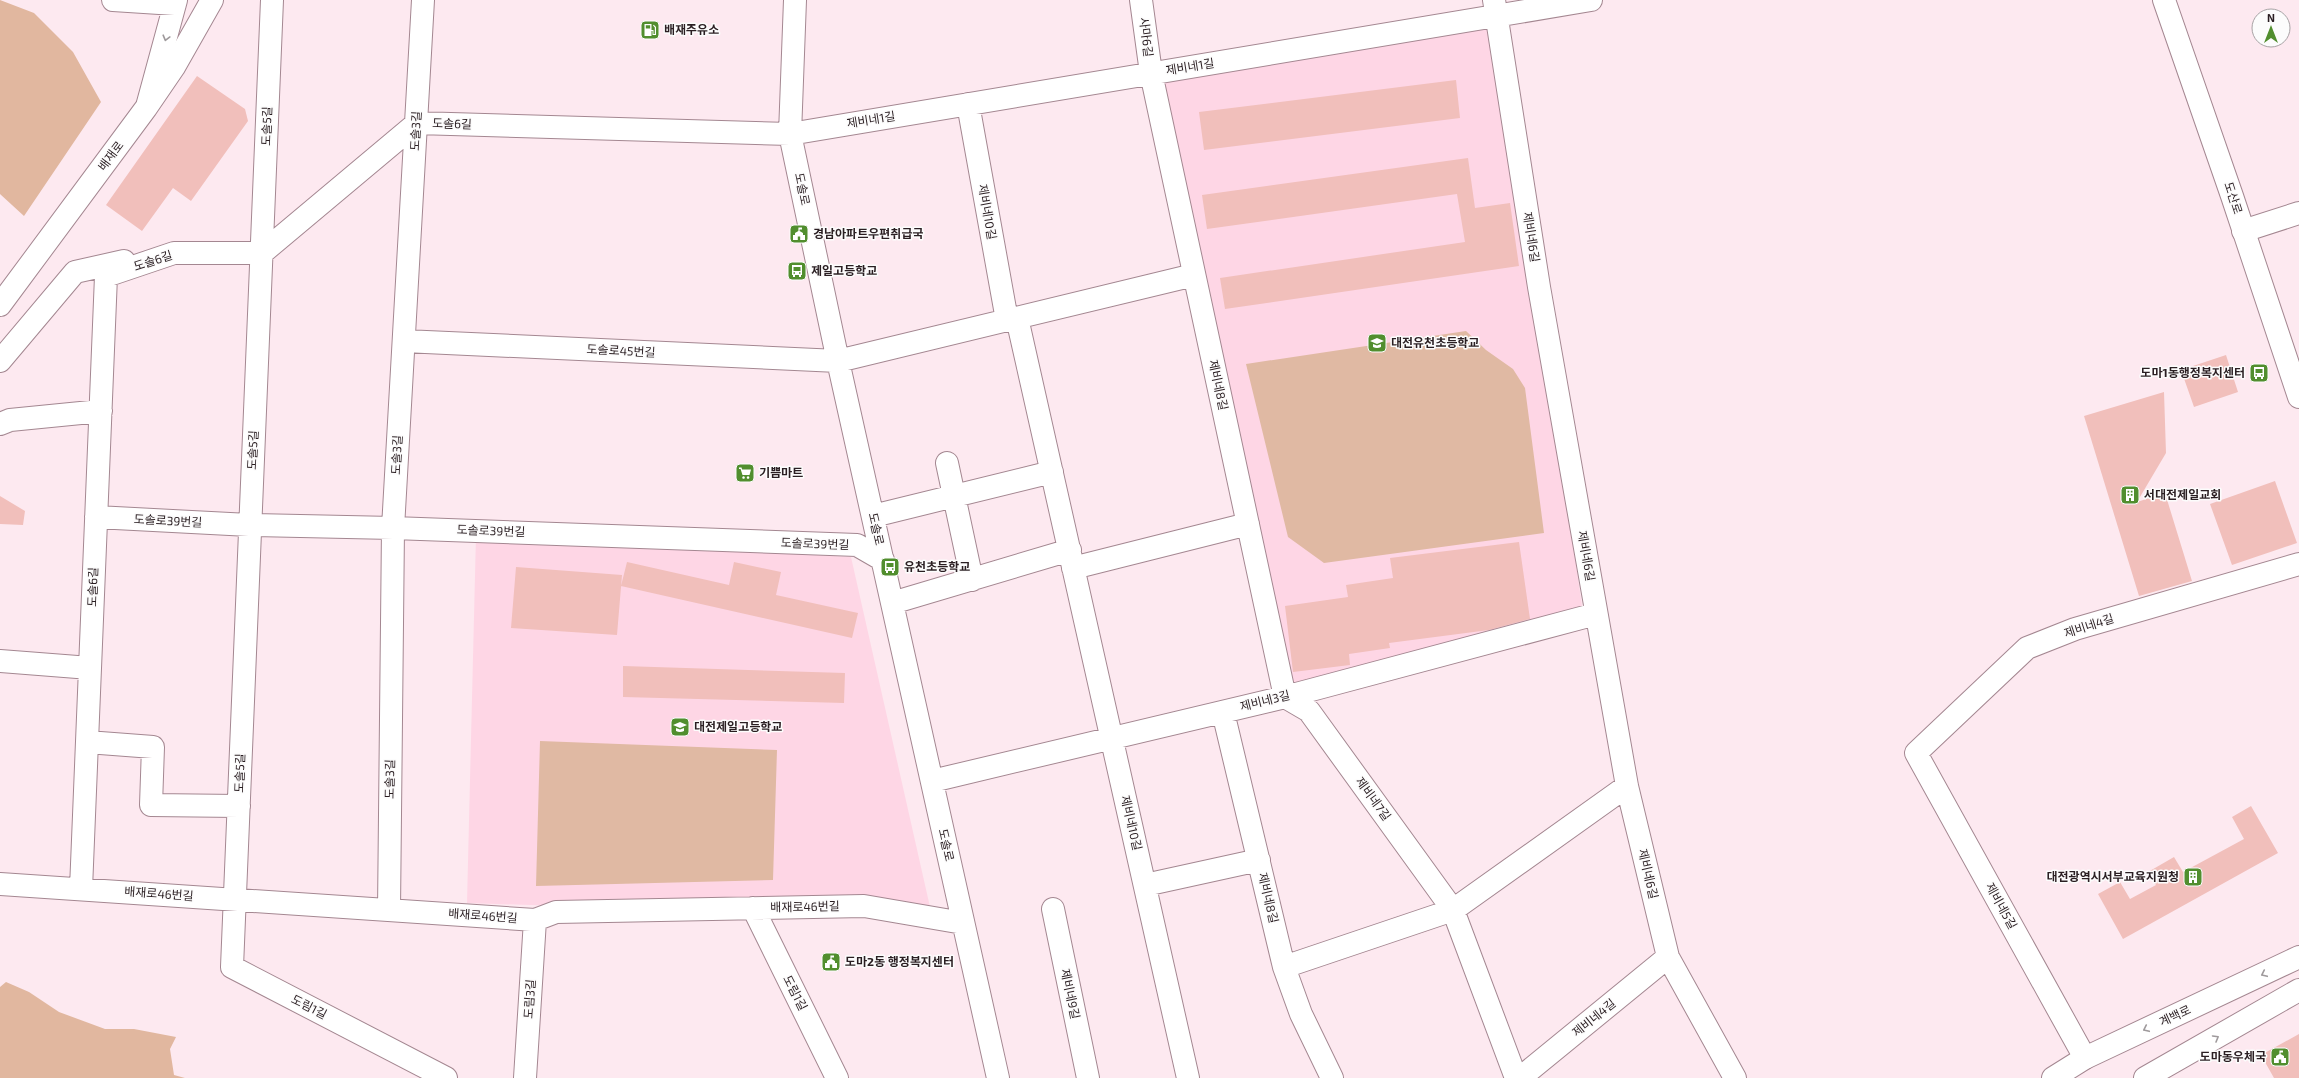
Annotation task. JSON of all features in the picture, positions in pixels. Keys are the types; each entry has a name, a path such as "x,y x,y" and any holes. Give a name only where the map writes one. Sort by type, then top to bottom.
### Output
{"street":[{"path":"112,0 176,2 146,108"},
{"name":"배재로","path":"0,305 146,108 174,67 212,0"},
{"name":"도솔5길","path":"234,899 272,0"},
{"name":"도솔3길","path":"389,910 393,528 423,0"},
{"name":"도솔로","path":"795,0 790,134 838,361 998,1078"},
{"name":"사마6길","path":"1141,0 1151,73"},
{"name":"제비네1길","path":"790,134 1151,73 1496,8 1591,0"},
{"name":"도산로","path":"2164,0 2298,394"},
{"name":"제비네6길","path":"1496,8 1539,287 1627,786 1668,957 1735,1078"},
{"name":"제비네8길","path":"1151,73 1285,697"},
{"name":"제비네10길","path":"968,104 1012,319 1052,472 1188,1078"},
{"name":"도솔6길","path":"81,889 106,276 174,253 262,253 417,123 790,134"},
{"path":"2243,231 2299,213"},
{"path":"0,361 75,272 96,266 174,253"},
{"path":"838,361 1194,275"},
{"name":"도솔로45번길","path":"404,341 838,361"},
{"path":"0,424 10,420 100,411"},
{"path":"947,463 972,580"},
{"path":"873,516 1052,472"},
{"name":"도솔로39번길","path":"96,517 250,525 393,528 857,545 882,560"},
{"path":"892,603 972,580 1248,524"},
{"name":"제비네4길","path":"1916,753 2027,648 2075,629 2299,564"},
{"name":"제비네3길","path":"932,781 1285,697 1596,614"},
{"path":"0,661 90,668"},
{"name":"제비네7길","path":"1285,697 1309,711 1454,910 1516,1078"},
{"name":"제비네8길","path":"1223,712 1284,967 1301,1014 1332,1078"},
{"path":"87,742 153,747 150,805 239,806"},
{"name":"제비네5길","path":"1916,753 2085,1058"},
{"path":"1284,967 1454,910 1627,786"},
{"path":"1144,885 1259,860"},
{"name":"배재로46번길","path":"0,884 536,920 556,912 864,906 963,923"},
{"name":"도림1길","path":"234,899 232,967 446,1078"},
{"name":"도림1길","path":"752,908 837,1078"},
{"name":"제비네9길","path":"1053,909 1088,1078"},
{"name":"도림3길","path":"525,1078 536,920"},
{"name":"제비네4길","path":"1520,1078 1668,957"},
{"name":"계백로","path":"2053,1078 2085,1058 2299,957"},
{"path":"2146,1078 2299,990"}],"shaded area":[{"path":"0,0 34,13 73,52 101,102 24,216 0,194"},
{"name":"대전유천초등학교","path":"1497,16 1583,613 1283,688 1151,73"},
{"path":"1466,331 1486,350 1513,369 1525,388 1544,533 1324,563 1288,537 1246,364"},
{"name":"대전제일고등학교","path":"476,535 851,557 930,907 740,912 467,903"},
{"path":"540,741 777,750 773,880 536,886"},
{"path":"6,982 29,992 59,1012 105,1029 134,1029 176,1037 170,1049 174,1075 185,1078 0,1078 0,987"}],"building":[{"path":"197,76 245,109 248,121 191,201 173,188 142,231 106,205"},
{"path":"1456,80 1460,118 1204,150 1199,112"},
{"path":"1468,158 1475,208 1510,203 1519,266 1225,309 1220,278 1465,242 1457,194 1207,229 1202,195"},
{"path":"2226,355 2238,392 2194,407 2181,370"},
{"name":"서대전제일교회","path":"2164,392 2166,453 2137,502 2165,493 2192,581 2139,596 2084,416"},
{"path":"2275,481 2297,543 2232,565 2210,504"},
{"path":"0,496 25,511 23,525 0,524"},
{"path":"1519,542 1530,619 1489,630 1389,643 1390,648 1349,654 1350,665 1293,672 1285,606 1348,597 1346,585 1393,578 1390,558"},
{"path":"627,562 729,585 734,562 781,572 776,595 858,613 852,638 621,586"},
{"path":"516,567 622,575 617,635 511,628"},
{"path":"623,666 845,673 844,703 623,697"},
{"name":"대전광역시서부교육지원청","path":"2251,806 2278,853 2123,939 2098,894 2120,882 2130,899 2156,885 2148,872 2174,857 2183,872 2244,839 2232,817"},
{"name":"도마동우체국","path":"2299,1034 2299,1078 2274,1078 2261,1055"}],"place":[{"name":"배재주유소","path":"650,30"},
{"name":"경남아파트우편취급국","path":"799,234"},
{"name":"제일고등학교","path":"797,271"},
{"name":"대전유천초등학교","path":"1377,343"},
{"name":"도마1동행정복지센터","path":"2259,373"},
{"name":"기쁨마트","path":"745,473"},
{"name":"서대전제일교회","path":"2130,495"},
{"name":"유천초등학교","path":"890,567"},
{"name":"대전제일고등학교","path":"680,727"},
{"name":"대전광역시서부교육지원청","path":"2193,877"},
{"name":"도마2동 행정복지센터","path":"831,962"},
{"name":"도마동우체국","path":"2280,1057"}]}
